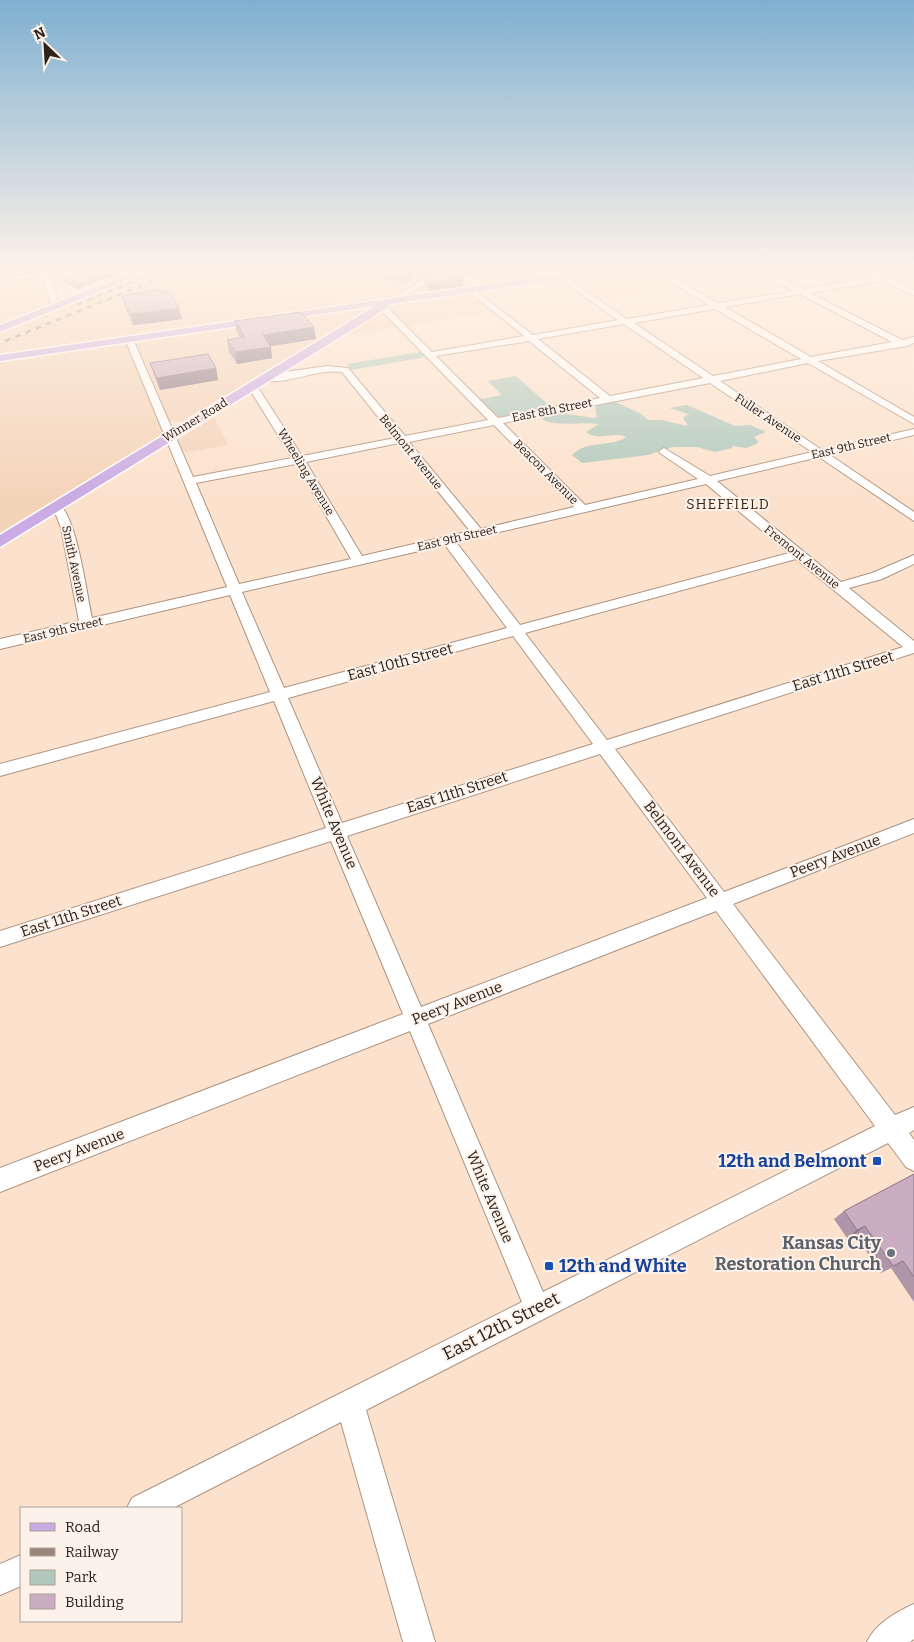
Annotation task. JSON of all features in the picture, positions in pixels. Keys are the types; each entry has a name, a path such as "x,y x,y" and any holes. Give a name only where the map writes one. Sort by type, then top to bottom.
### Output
{"main road":[{"path":"0,358 91,345"},
{"name":"Winner Road","path":"0,542 319,345"}],"street":[{"name":"White Avenue","path":"131,345 538,1308"},
{"name":"Beacon Avenue","path":"418,345 583,509"},
{"path":"428,355 491,345"},
{"path":"539,345 607,399"},
{"name":"Fuller Avenue","path":"659,345 914,517"},
{"path":"784,345 914,421"},
{"name":"East 8th Street","path":"190,481 888,345"},
{"name":"Belmont Avenue","path":"264,378 279,379 334,369 345,370 478,533"},
{"name":"Wheeling Avenue","path":"249,387 256,391 360,561"},
{"name":"East 9th Street","path":"0,644 914,432"},
{"name":"Fremont Avenue","path":"664,451 708,480 914,648"},
{"name":"Smith Avenue","path":"56,507 62,514 67,528 86,624"},
{"name":"Belmont Avenue","path":"448,540 720,901 903,1123 914,1160"},
{"name":"East 10th Street","path":"0,770 799,554"},
{"path":"840,587 877,576 914,560"},
{"name":"East 11th Street","path":"0,939 914,648"},
{"name":"Peery Avenue","path":"0,1180 914,826"},
{"name":"East 12th Street","path":"144,1507 903,1123"},
{"path":"350,1403 419,1642"},
{"path":"0,1580 20,1570"},
{"path":"883,1642 914,1620"}],"shaded area":[{"path":"0,345 65,345 0,354"},
{"path":"112,345 126,345 163,431 162,435 0,533 0,361"},
{"path":"136,345 311,345 187,420 180,422 167,419"},
{"path":"213,415 228,445 183,453 177,438"}],"green space":[{"path":"420,352 426,357 351,370 347,364"},
{"path":"516,376 551,407 499,417 477,400 502,395 488,381"},
{"path":"615,402 640,413 648,420 661,420 688,426 683,418 688,414 669,408 687,405 735,426 750,425 766,432 754,437 758,441 757,444 746,448 733,446 732,448 715,452 697,447 673,447 648,455 582,463 572,455 578,450 592,445 614,442 626,437 621,435 595,436 586,432 599,424 559,424 545,421 541,418 542,415 561,413 593,418 597,417 595,407"}],"building":[{"path":"230,345 269,345 271,347 235,352"},
{"path":"208,354 216,368 157,378 150,363"},
{"name":"Kansas City Restoration Church","path":"914,1174 914,1277 903,1261 893,1266 865,1226 857,1230 844,1211"}],"place":[{"name":"12th and Belmont","path":"877,1161"},
{"name":"Kansas City Restoration Church","path":"891,1253"},
{"name":"12th and White","path":"549,1266"}],"district":[{"name":"SHEFFIELD","path":"728,504"}]}
